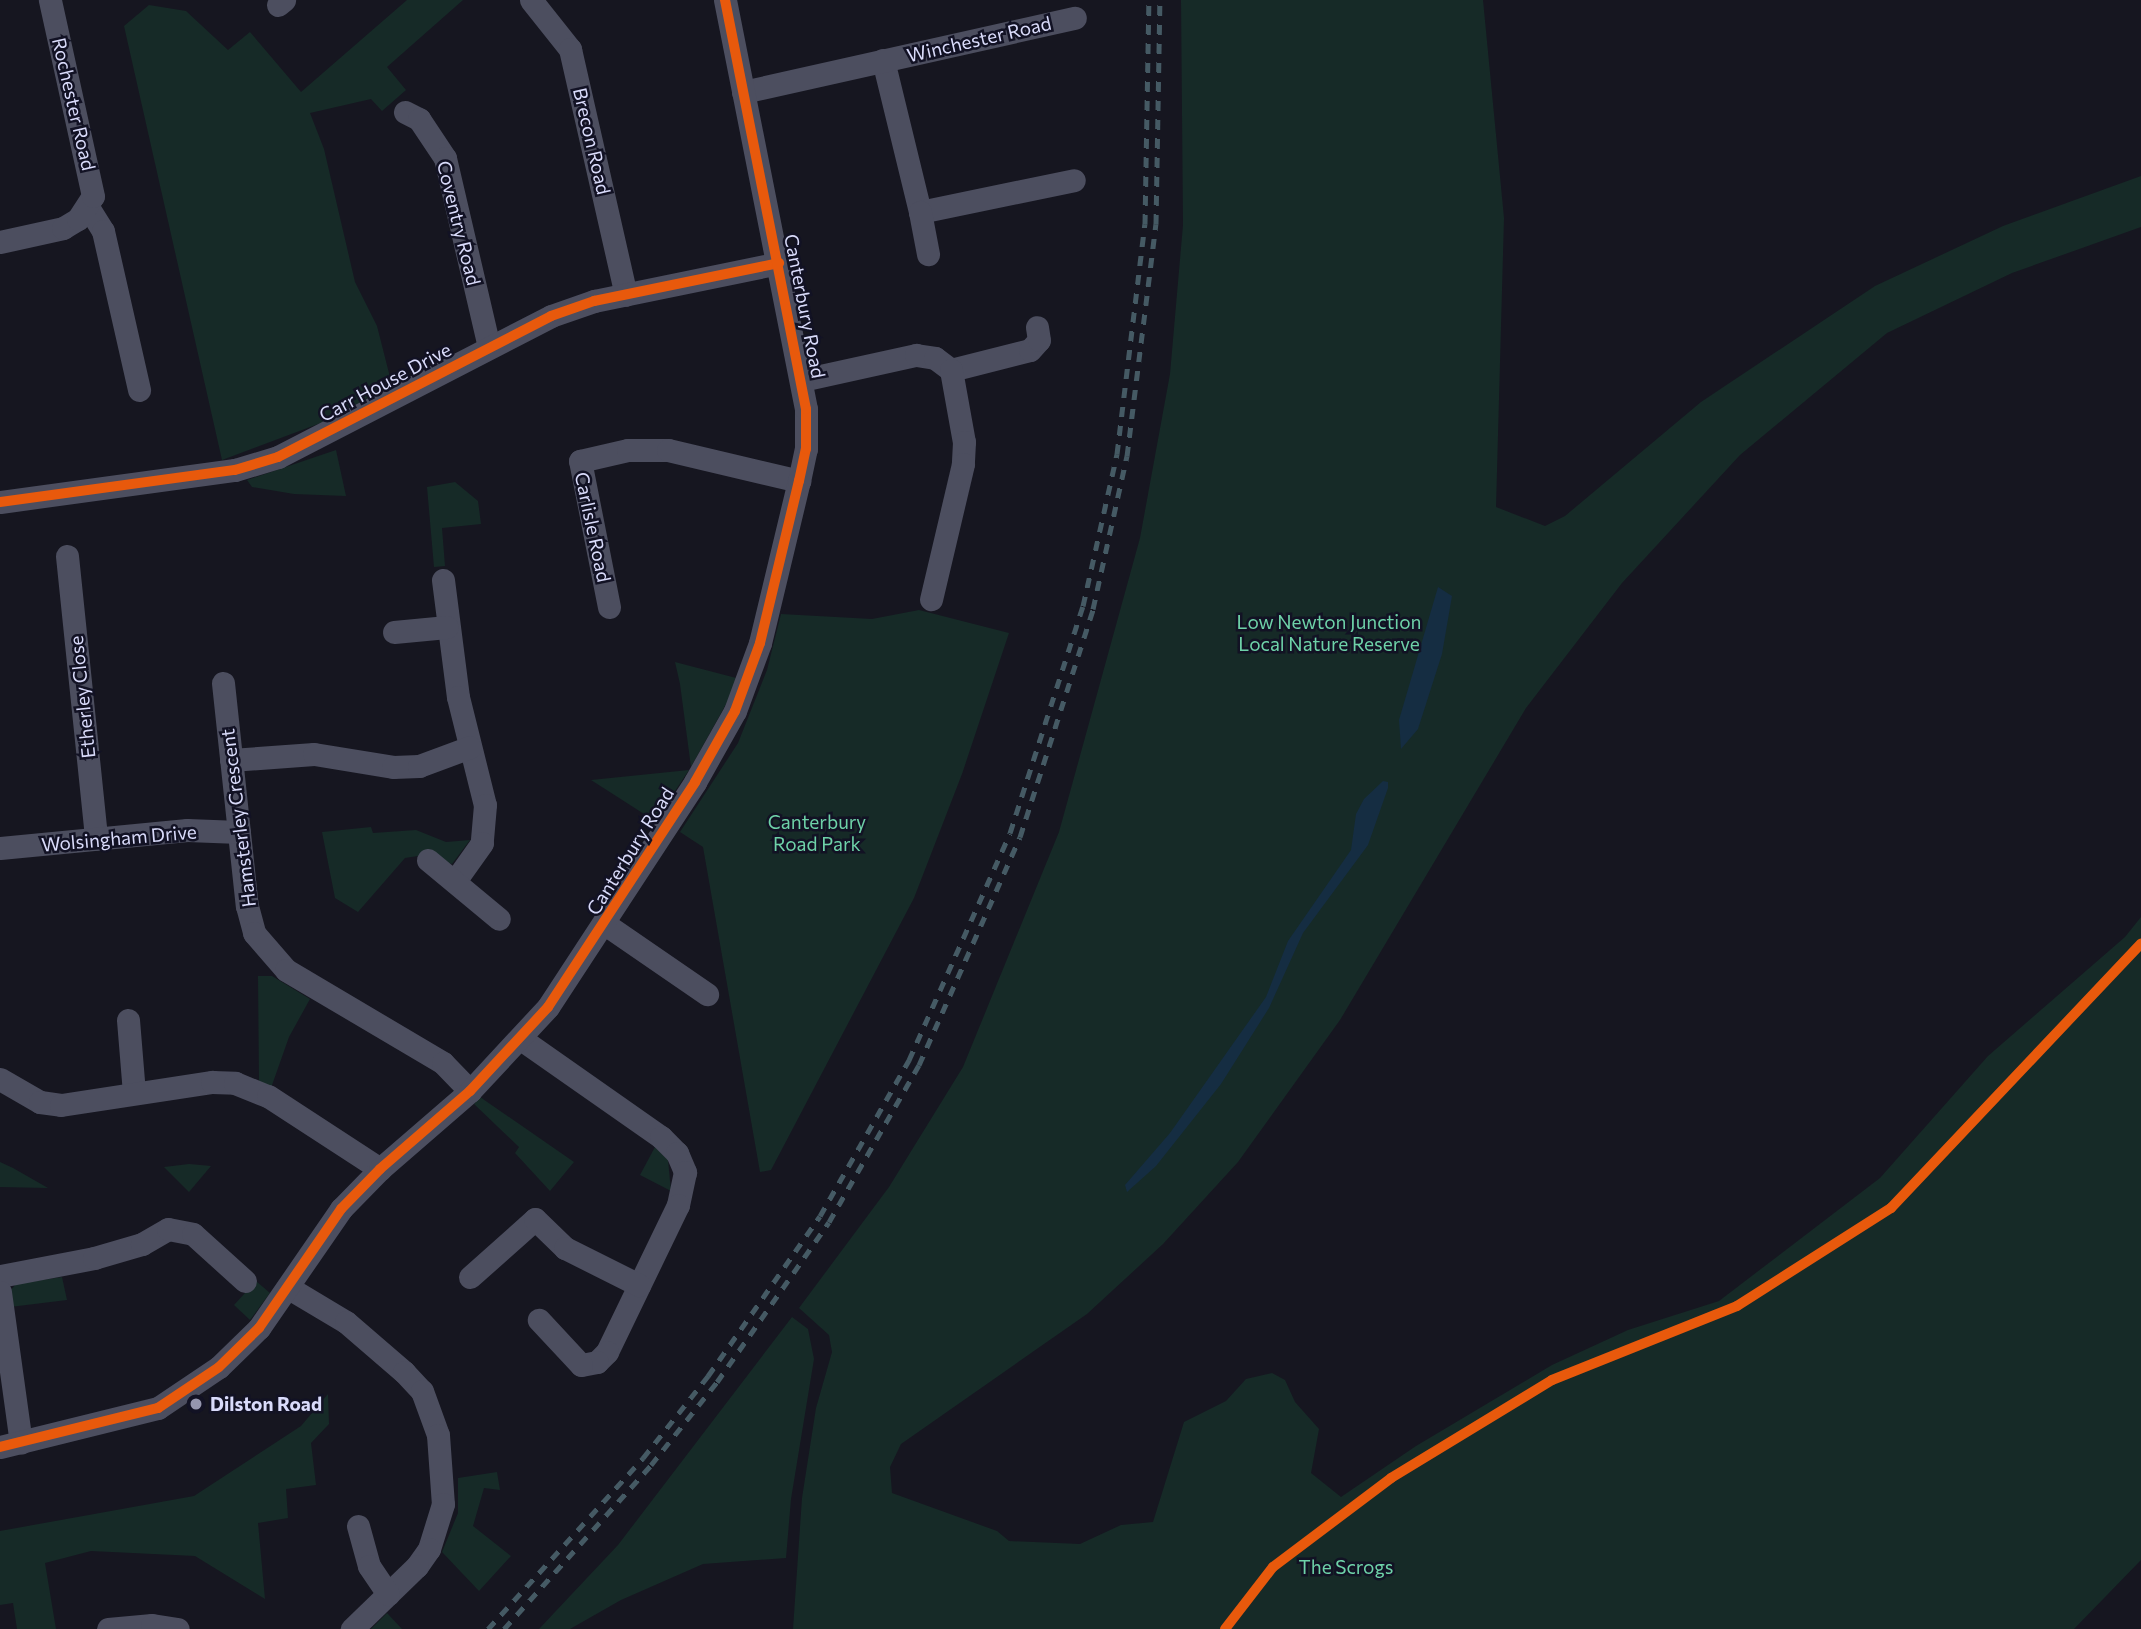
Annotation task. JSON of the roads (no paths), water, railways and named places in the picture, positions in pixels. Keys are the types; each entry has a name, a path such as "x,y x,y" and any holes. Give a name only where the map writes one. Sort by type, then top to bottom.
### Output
{"street":[{"name":"Rochester Road","path":"50,0 92,183 88,207"},
{"name":"Brecon Road","path":"531,0 570,49 626,295"},
{"name":"Canterbury Road","path":"11,1445 119,1421 158,1408 190,1390 259,1328 289,1288 318,1240 380,1169 470,1091 521,1039 605,924 717,747 744,689 806,449 802,380 725,0"},
{"name":"Winchester Road","path":"743,92 1075,18"},
{"name":"Winchester Road","path":"883,60 928,254"},
{"name":"Coventry Road","path":"405,112 419,119 445,158 489,347"},
{"path":"920,212 1074,180"},
{"path":"0,242 63,228 88,207 103,231 139,390"},
{"name":"Carr House Drive","path":"0,502 170,482 278,457 551,316 626,295 779,263"},
{"path":"951,370 1030,350 1039,340 1038,327"},
{"path":"802,380 916,355 935,358 951,370 964,442 963,464 931,599"},
{"name":"Carlisle Road","path":"609,607 580,461 628,450 668,450 799,481"},
{"name":"Etherley Close","path":"67,556 96,839"},
{"path":"443,580 447,627 470,747 482,779 485,823 482,844 456,881"},
{"path":"394,632 447,627"},
{"name":"Hamsterley Crescent","path":"223,684 247,906 254,933 271,957 443,1063 470,1091"},
{"path":"231,760 314,754 393,767 419,766 470,747"},
{"name":"Wolsingham Drive","path":"0,848 187,830 239,832"},
{"path":"428,860 499,919"},
{"path":"605,924 707,994"},
{"path":"128,1020 134,1093"},
{"path":"521,1039 677,1153 685,1172 683,1188 607,1352 597,1362 581,1365 538,1320"},
{"path":"0,1079 40,1102 61,1105 134,1093 235,1083 268,1096 380,1169"},
{"path":"470,1277 535,1219 565,1248 639,1285"},
{"path":"0,1276 94,1258 142,1244 168,1229 193,1234 245,1281"},
{"path":"289,1288 346,1322 422,1391 430,1411 443,1468 438,1527 418,1566 352,1629"},
{"path":"0,1292 11,1445"},
{"path":"358,1526 369,1566 388,1594"},
{"path":"108,1629 152,1625 178,1629"}],"water":[{"path":"1438,587 1452,596 1442,654 1418,729 1401,749 1399,720"},
{"path":"1383,781 1388,782 1388,788 1368,845 1303,933 1269,1008 1221,1084 1156,1166 1127,1192 1125,1185 1170,1133 1266,997 1288,941 1351,850 1356,814 1364,799"}],"railway":[{"path":"488,1629 643,1458 708,1376 820,1216 909,1060 1010,833 1083,606 1117,454 1145,224 1149,0"},
{"path":"504,1629 651,1465 717,1382 829,1222 919,1065 1020,837 1093,609 1127,456 1156,224 1160,0"}],"place":[{"name":"Dilston Road","path":"196,1404"}],"park label":[{"name":"Low Newton Junction Local Nature Reserve","path":"1329,633"},
{"name":"Canterbury Road Park","path":"817,833"},
{"name":"The Scrogs","path":"1346,1567"}]}
